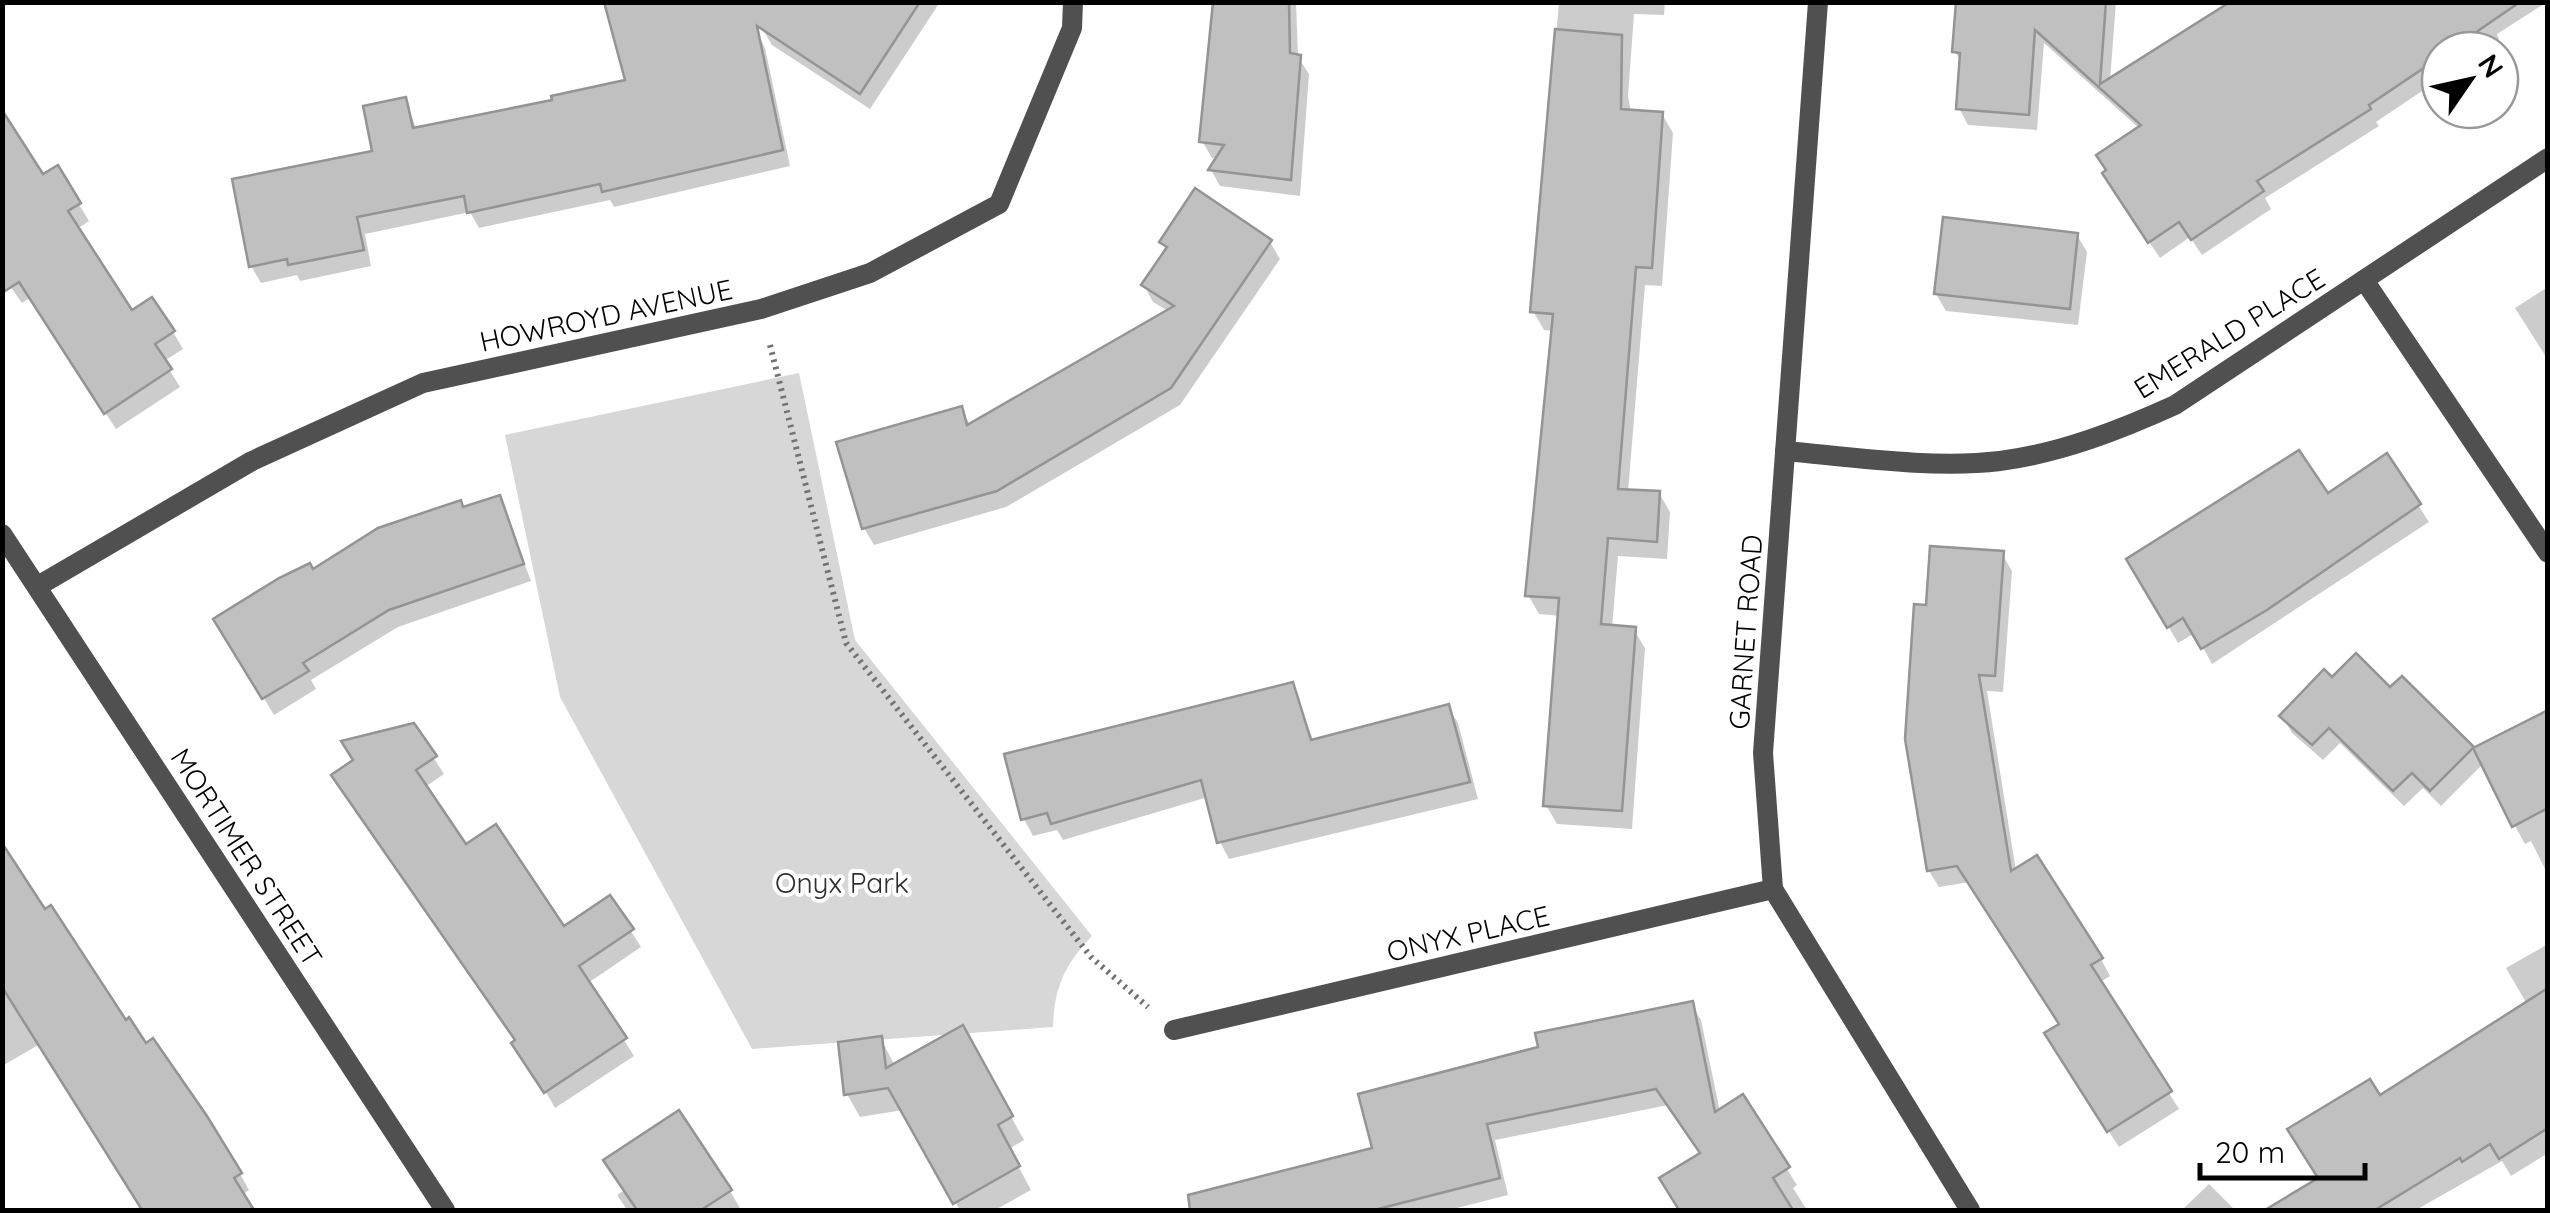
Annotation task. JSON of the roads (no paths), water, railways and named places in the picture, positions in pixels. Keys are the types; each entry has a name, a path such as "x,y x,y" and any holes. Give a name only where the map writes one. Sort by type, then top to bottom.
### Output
{"street":[{"name":"HOWROYD AVENUE","path":"38,586 252,461 423,383 761,310 870,273 999,204 1072,28 1073,2"},
{"name":"GARNET ROAD","path":"1818,2 1764,753 1773,888 1970,1210"},
{"name":"EMERALD PLACE","path":"1785,451 1886,460 1999,461 2114,433 2175,405 2548,158"},
{"path":"2364,280 2548,553"},
{"name":"MORTIMER STREET","path":"2,534 446,1210"},
{"name":"ONYX PLACE","path":"1174,1030 1773,888"}],"park label":[{"name":"Onyx Park","path":"842,882"}]}
